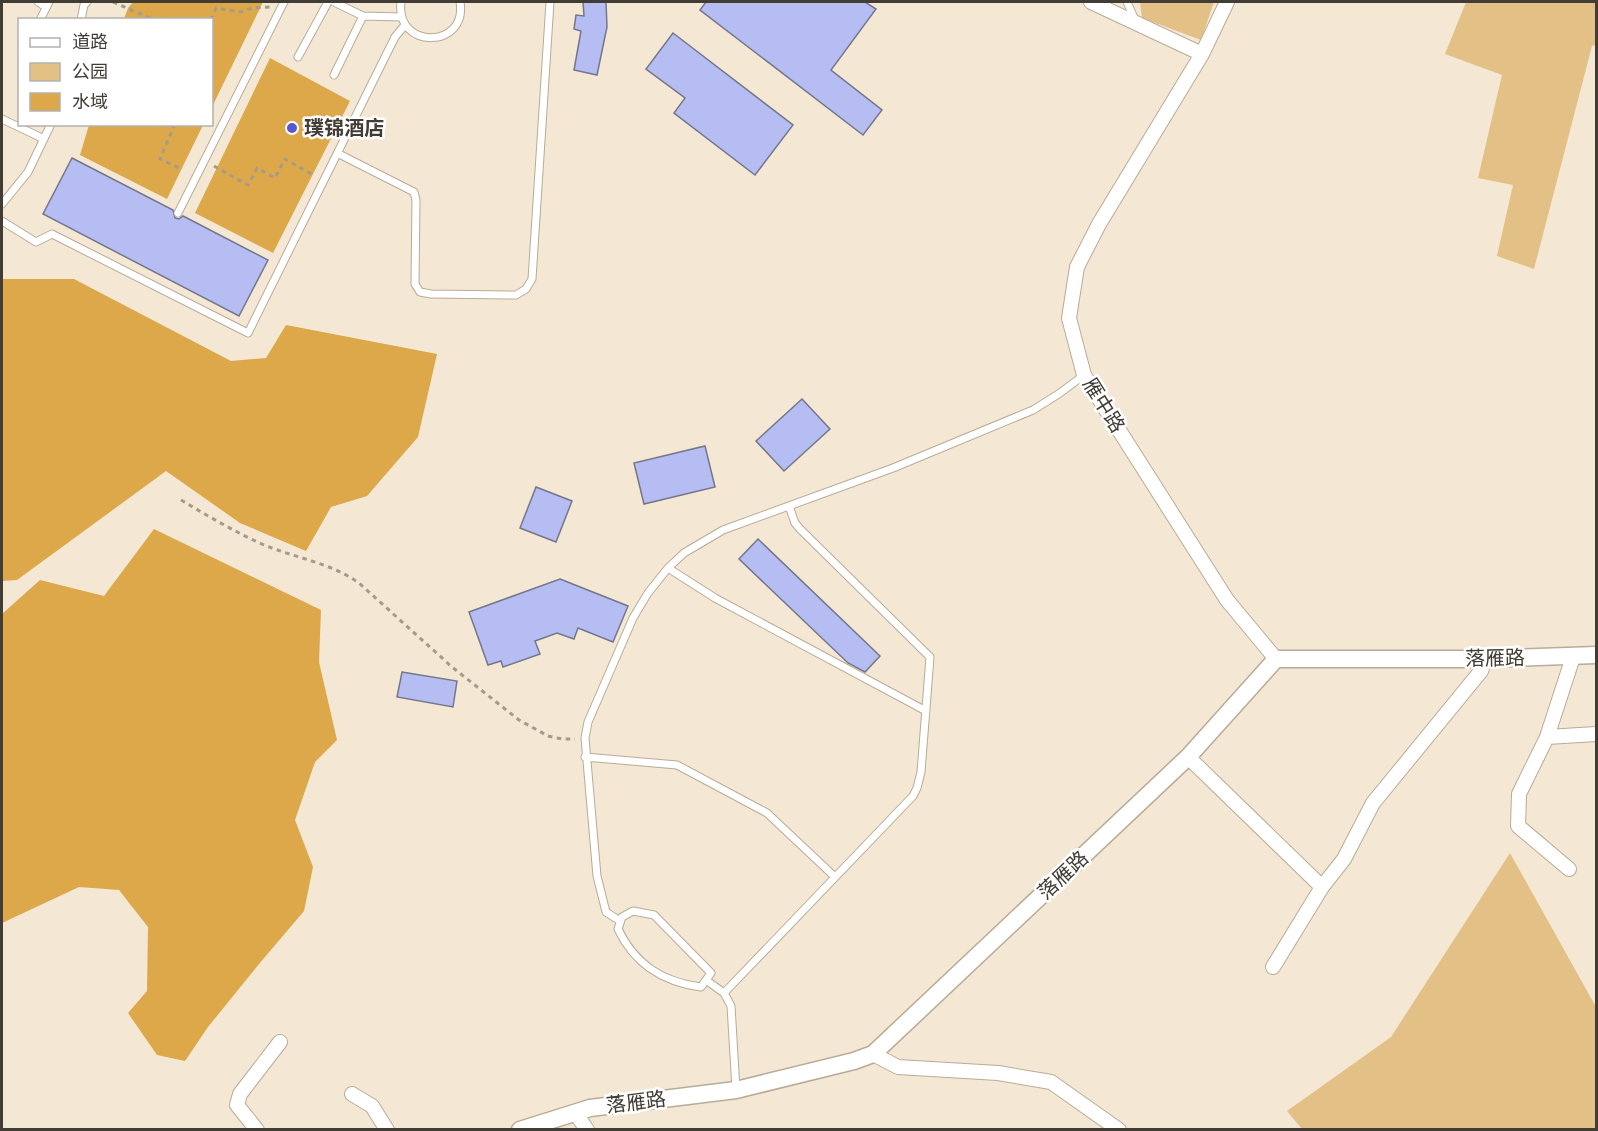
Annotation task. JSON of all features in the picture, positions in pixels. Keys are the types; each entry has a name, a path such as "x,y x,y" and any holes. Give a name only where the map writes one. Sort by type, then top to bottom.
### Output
{"street":[{"path":"1090,2 1202,54"},
{"name":"雁中路","path":"1227,2 1202,54 1099,224 1077,267 1069,318 1084,375 1227,600 1276,659"},
{"name":"落雁路","path":"520,1130 590,1108 736,1090 854,1061 873,1054 1188,757 1276,659 1485,659 1596,655"},
{"path":"1569,869 1518,826 1519,794 1547,736 1573,657"},
{"path":"1273,967 1322,887 1344,859 1373,803 1481,671 1485,659"},
{"path":"1547,736 1596,734"},
{"path":"1188,757 1322,887"},
{"path":"257,1130 237,1105 240,1094 280,1042"},
{"path":"873,1054 898,1067 998,1073 1051,1082 1119,1130"},
{"path":"352,1094 372,1106 387,1130"},
{"path":"575,1112 587,1130"}],"lane":[{"path":"38,2 48,4 41,18"},
{"path":"76,2 86,3 82,18"},
{"path":"298,57 328,2"},
{"path":"334,2 363,16 402,17"},
{"path":"402,2 402,17 405,25 411,31 427,38 443,35 456,24 460,17 460,2"},
{"path":"339,154 414,192 416,200 415,284 420,292 516,295 526,290 532,279 550,2"},
{"path":"1127,2 1136,23"},
{"path":"178,213 282,4"},
{"path":"334,75 363,16"},
{"path":"2,221 36,242 52,234 248,333 339,154 395,37 405,25"},
{"path":"2,119 44,139"},
{"path":"2,204 28,172 50,126"},
{"path":"620,921 604,910 598,886 585,738 588,722 633,618 648,593 668,568 684,553 723,530 903,464 1033,410 1084,375"},
{"path":"724,993 913,796 917,788 930,657 800,529 795,523 789,506"},
{"path":"668,568 715,598 926,711"},
{"path":"585,757 677,765 767,813 835,877"},
{"path":"633,911 654,915 711,973 706,980 702,987 674,982 654,972 631,950 618,929 620,921 628,912 633,911"},
{"path":"706,980 724,993 731,1006 736,1090"}],"path":[{"path":"113,2 149,18"},
{"path":"212,18 216,8 240,12 282,4"},
{"path":"174,126 160,159 181,169"},
{"path":"204,161 248,185 257,168 275,178 285,159 325,181"},
{"path":"181,500 228,528 265,545 344,572 452,667 519,720 549,736 562,739 585,738"}],"green space":[{"path":"1140,2 1214,2 1201,40 1142,18"},
{"path":"1466,2 1596,2 1596,45 1592,46 1534,269 1497,256 1513,185 1478,178 1502,75 1445,54"},
{"path":"1510,853 1596,1007 1596,1129 1302,1129 1287,1111 1391,1037"}],"water":[{"path":"133,2 263,2 213,105 213,18 124,18"},
{"path":"270,58 350,101 273,253 195,213"},
{"path":"88,126 203,126 167,199 80,155"},
{"path":"2,279 74,279 231,361 266,358 286,325 437,354 418,437 367,496 331,507 306,551 240,523 166,471 17,580 2,581"},
{"path":"154,529 321,610 319,662 337,740 315,762 295,820 313,867 304,911 208,1027 185,1061 157,1055 128,1013 147,991 148,927 119,890 79,887 2,923 2,614 40,580 104,596"}],"building":[{"path":"583,2 606,2 607,27 597,75 574,70 581,31 574,29 576,15 584,16"},
{"path":"706,2 865,2 876,9 831,70 882,110 863,135 700,10"},
{"path":"673,33 793,125 755,175 674,113 685,98 646,69"},
{"path":"72,158 173,210 175,218 179,219 183,216 268,260 239,316 43,214"},
{"path":"802,399 830,429 784,471 756,441"},
{"path":"705,446 715,487 644,504 634,463"},
{"path":"536,487 572,501 556,542 520,528"},
{"path":"758,539 880,656 865,672 848,663 739,559"},
{"path":"560,579 628,606 613,642 578,628 574,639 557,633 535,641 540,654 503,667 501,661 488,665 469,612"},
{"path":"402,672 457,681 453,707 397,697"}],"place":[{"name":"璞锦酒店","path":"292,128"}]}
